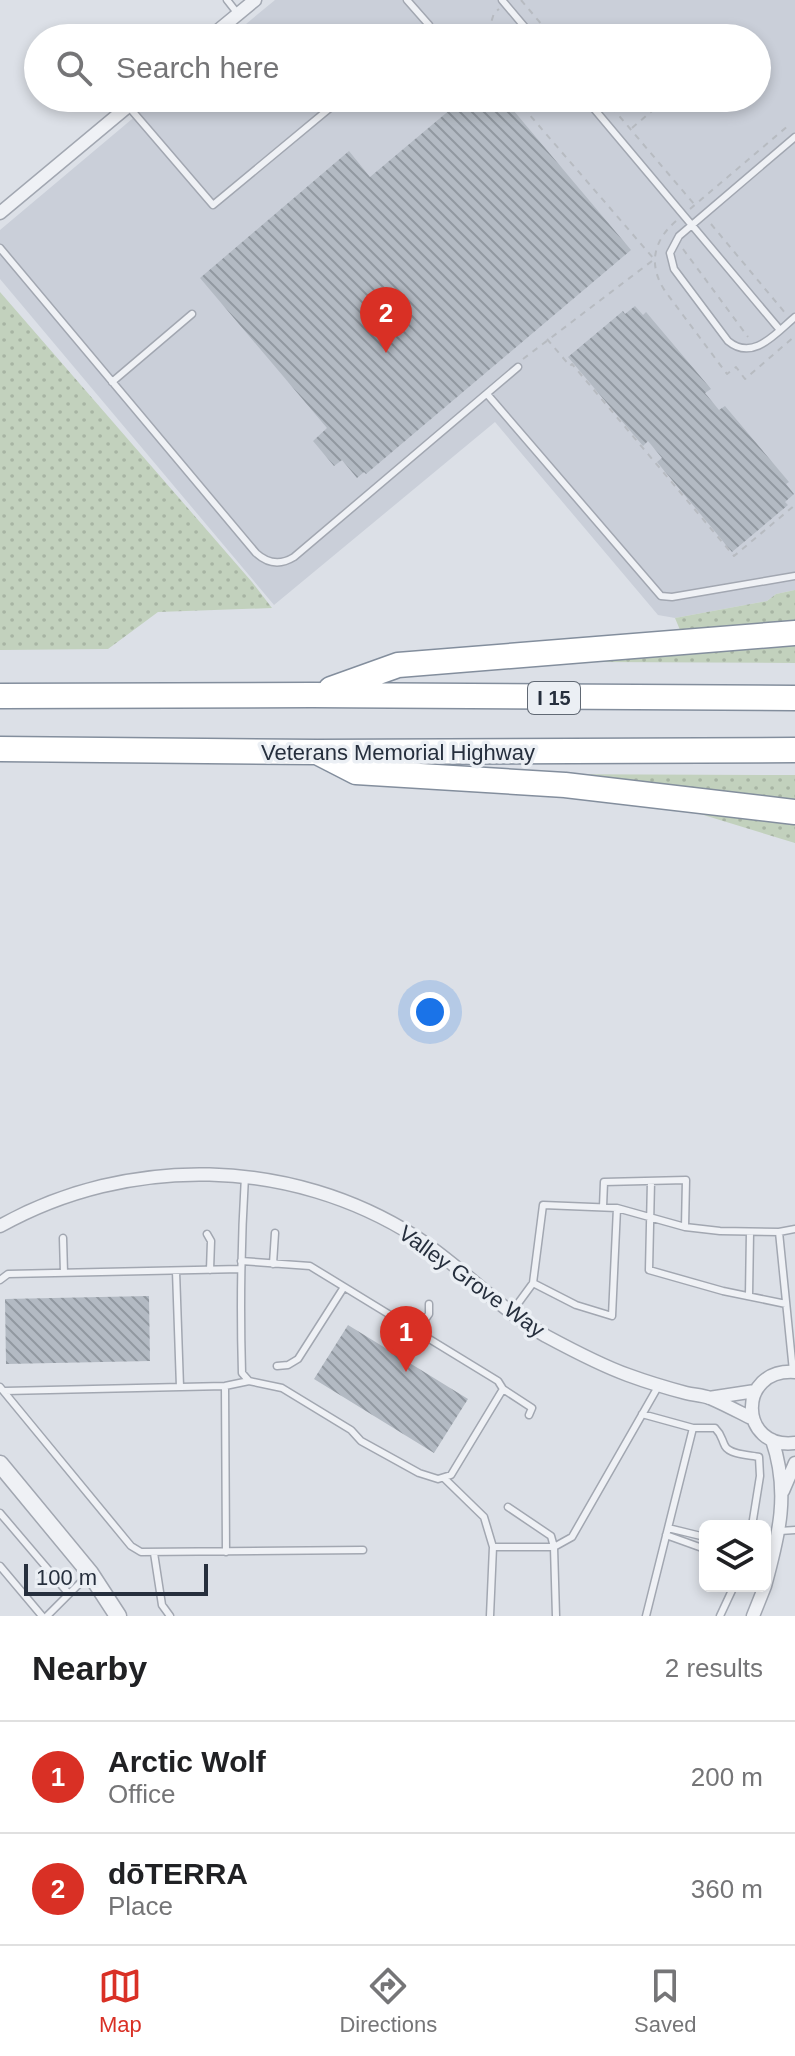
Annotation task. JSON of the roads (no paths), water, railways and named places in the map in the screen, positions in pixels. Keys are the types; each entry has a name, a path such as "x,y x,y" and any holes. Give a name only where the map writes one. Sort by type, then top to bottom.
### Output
{"highway":[{"path":"312,695 398,665 795,633"},
{"name":"I 15","path":"0,696 795,698"},
{"name":"Veterans Memorial Highway","path":"0,749 317,752 795,750"},
{"path":"317,752 356,772 565,785 795,812"}],"street":[{"path":"226,24 255,0"},
{"path":"0,213 121,112"},
{"name":"Valley Grove Way","path":"0,1226 62,1198 121,1180 166,1175 245,1176 313,1190 398,1226 443,1257 511,1313 598,1363 659,1385 709,1398 753,1419"},
{"path":"794,1371 771,1375 750,1392 751,1410 757,1428 772,1440 795,1443"},
{"name":"Valley Grove Way","path":"709,1398 750,1392"},
{"path":"771,1564 780,1531 782,1494 772,1440"},
{"path":"782,1494 795,1463"},
{"path":"0,1464 90,1573 118,1616"},
{"path":"753,1616 763,1592"}],"lane":[{"path":"227,0 238,14"},
{"path":"407,0 428,24"},
{"path":"504,2 522,24"},
{"path":"141,112 213,205 325,112"},
{"path":"597,112 780,330"},
{"path":"795,137 692,225 674,243 670,258 674,269 728,341 741,349 757,348 795,317"},
{"path":"0,248 256,553 275,563 294,557 518,367"},
{"path":"112,382 192,314"},
{"path":"487,394 661,596 672,597 795,576"},
{"path":"245,1176 241,1265 242,1373 249,1381"},
{"path":"603,1207 604,1182 686,1180 685,1227"},
{"path":"651,1181 649,1270 786,1304"},
{"path":"511,1313 533,1283 543,1205 617,1208 685,1227 750,1232 795,1229"},
{"path":"533,1283 576,1305 612,1316 617,1208"},
{"path":"749,1296 750,1232"},
{"path":"779,1232 794,1371"},
{"path":"273,1264 275,1233"},
{"path":"207,1234 211,1241 210,1270"},
{"path":"63,1238 64,1273"},
{"path":"0,1280 8,1274 210,1270 273,1264 310,1266 498,1381 503,1389 532,1408 529,1415"},
{"path":"176,1271 180,1387"},
{"path":"277,1366 288,1365 298,1359 344,1287"},
{"path":"417,1331 429,1314 429,1304"},
{"path":"2,1389 225,1386 249,1381 282,1388 351,1430 361,1441 419,1473 438,1479 451,1475 503,1389"},
{"path":"493,1547 554,1547 572,1537 659,1385"},
{"path":"225,1386 226,1552"},
{"path":"2,1389 131,1546 141,1552 363,1550"},
{"path":"642,1414 693,1428 715,1428 730,1451 759,1457 760,1476 753,1520"},
{"path":"646,1616 693,1428"},
{"path":"445,1479 484,1517 493,1547 490,1616"},
{"path":"508,1507 551,1536 556,1616"},
{"path":"0,1513 69,1594"},
{"path":"780,1531 795,1530"},
{"path":"667,1532 699,1536"},
{"path":"667,1532 699,1546"},
{"path":"154,1553 162,1605 170,1616"},
{"path":"0,1566 44,1616 90,1573"},
{"path":"720,1616 731,1592"}],"place":[{"name":"dōTERRA","path":"386,353"},
{"name":"Arctic Wolf","path":"406,1372"}]}
